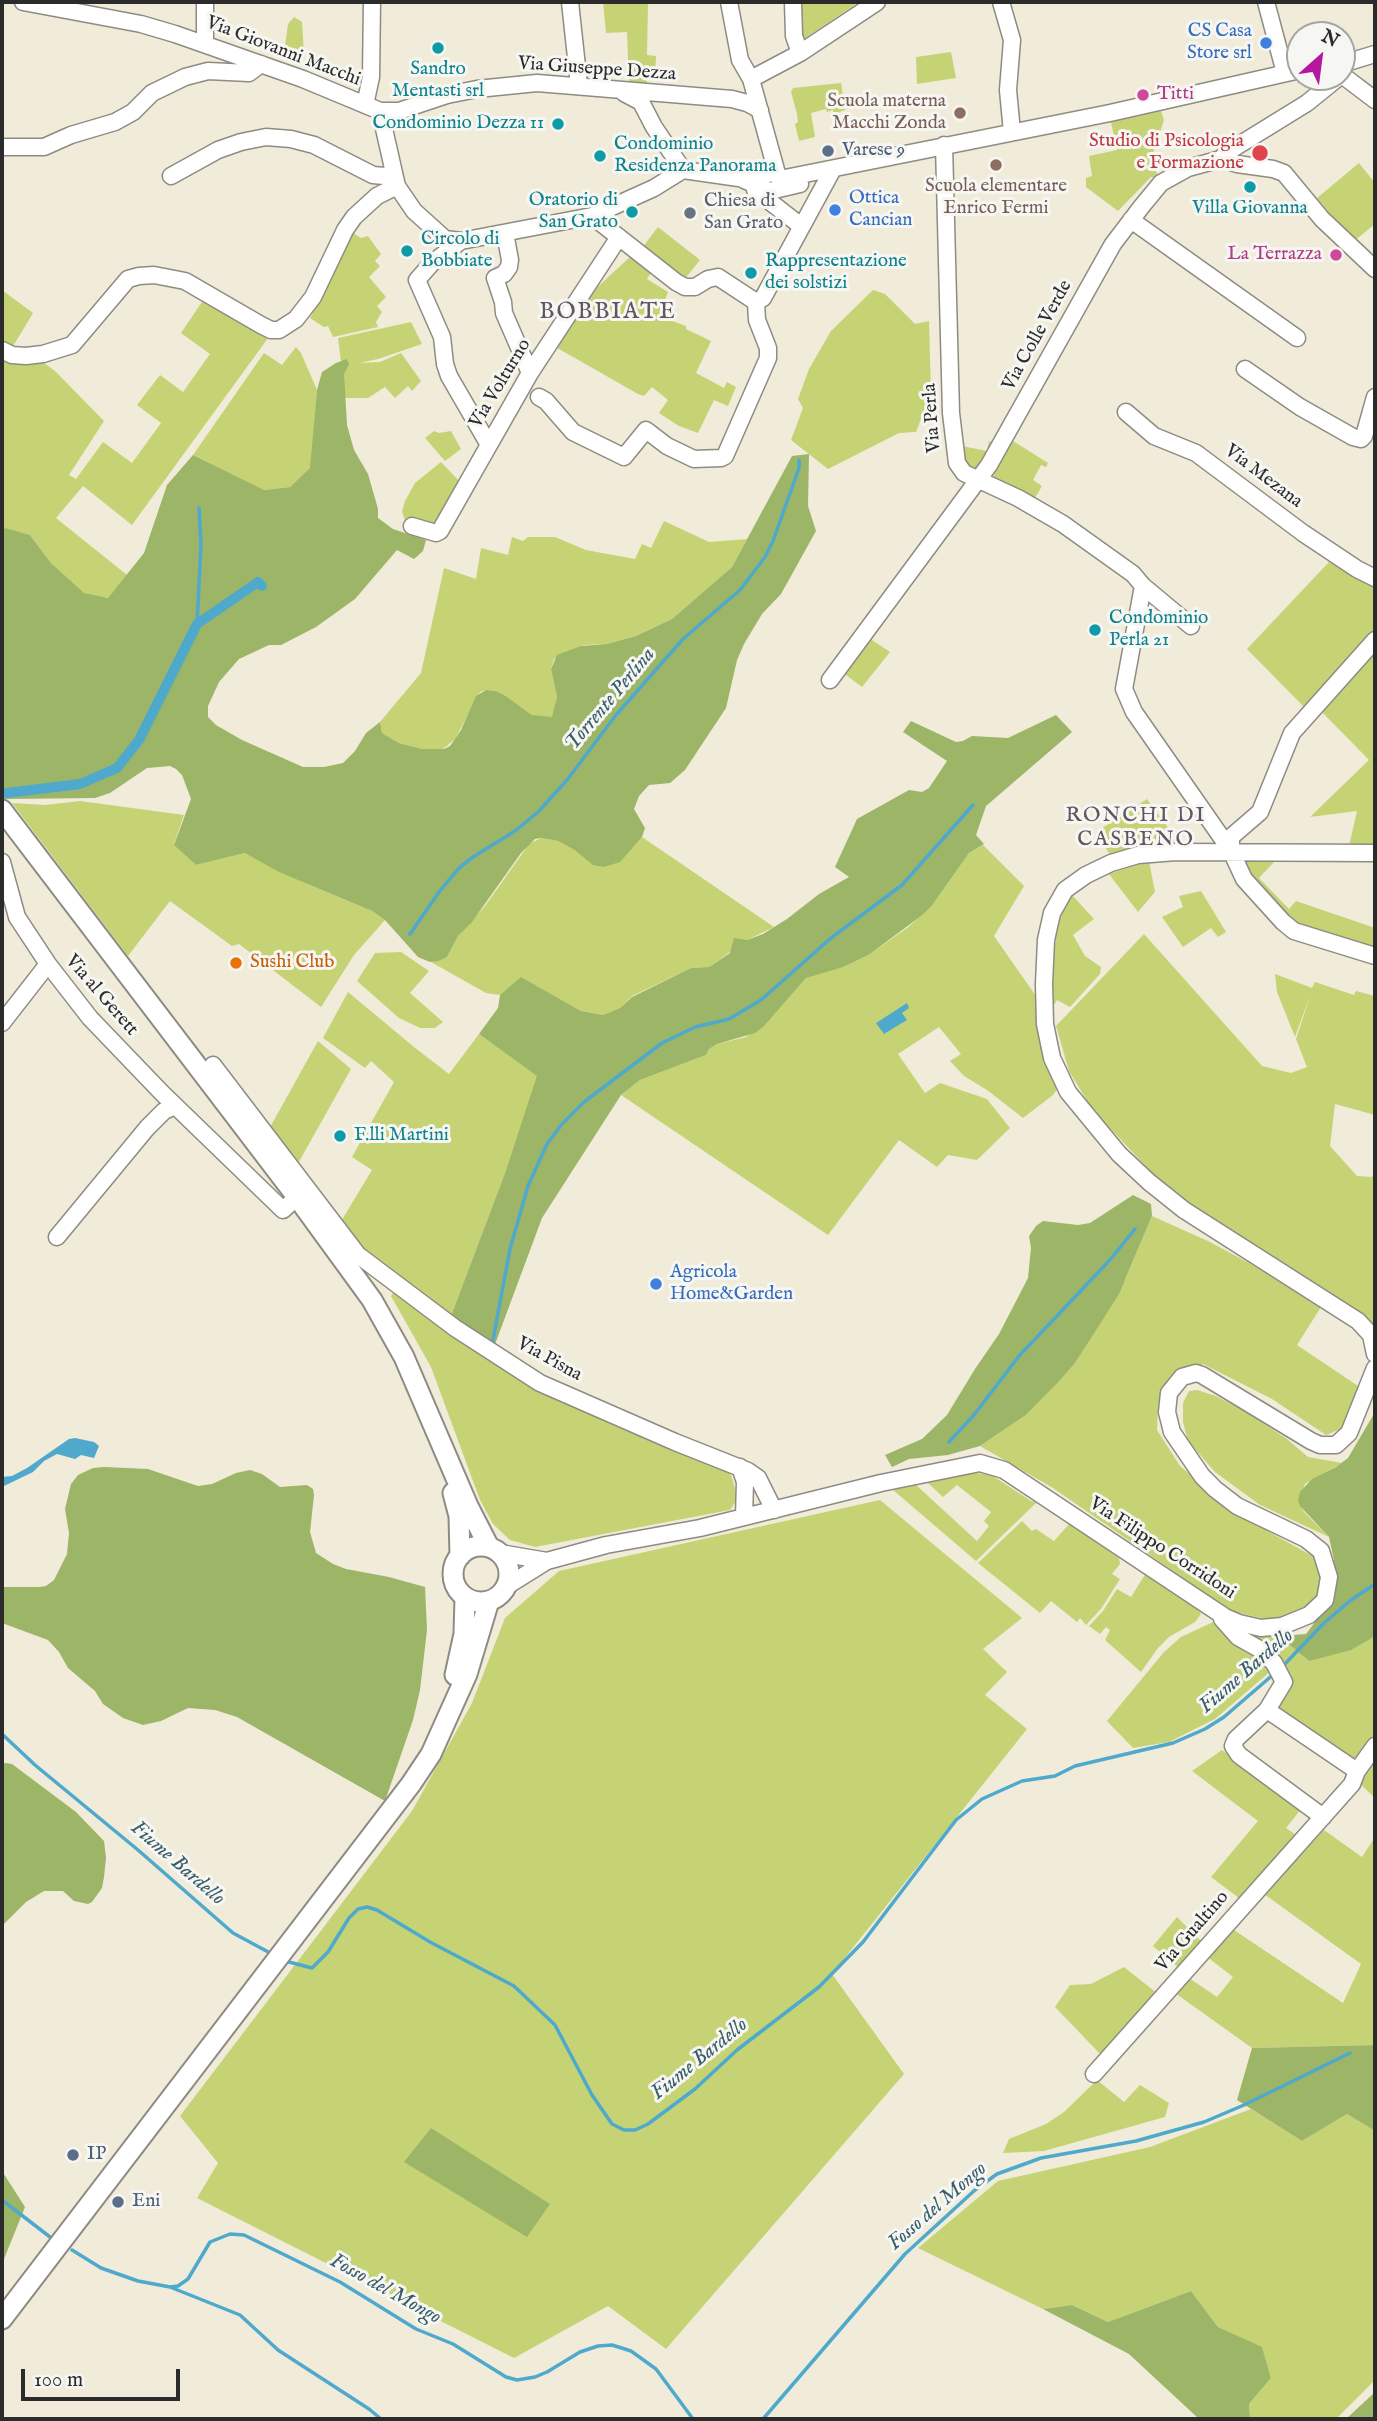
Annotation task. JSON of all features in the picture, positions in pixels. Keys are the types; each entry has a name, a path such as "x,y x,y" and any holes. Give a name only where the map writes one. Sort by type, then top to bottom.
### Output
{"main road":[{"path":"2,810 290,1203 372,1300 404,1357 468,1506 494,1550 509,1568 507,1586 500,1595 489,1601 477,1602 465,1597 455,1585 455,1562 473,1547 494,1550"},
{"path":"434,1425 459,1516 460,1556"},
{"path":"443,1727 464,1634 465,1597"},
{"path":"2,2319 411,1784 430,1754 467,1674 489,1601"}],"street":[{"name":"Via Giovanni Macchi","path":"23,2 141,24 261,64 365,105"},
{"path":"71,2 98,15"},
{"path":"205,2 205,44"},
{"path":"372,2 371,77 365,105 380,111 391,184"},
{"path":"570,2 579,85"},
{"path":"729,2 740,60 751,79 776,172 785,178 1110,113 1286,72"},
{"path":"793,2 794,36 800,53"},
{"path":"740,101 746,96 751,79 800,53 877,2"},
{"path":"1000,2 1012,40 1008,90 1012,132"},
{"path":"1266,2 1286,55"},
{"path":"1356,60 1375,54"},
{"path":"2,147 44,147 121,118 152,93 185,77 208,71 249,73 261,64"},
{"name":"Via Giuseppe Dezza","path":"380,111 399,111 447,94 537,83 740,101 760,110"},
{"path":"1356,85 1375,100"},
{"path":"615,90 641,102 683,170"},
{"name":"Via Colle Verde","path":"830,680 978,481 1014,424 1113,244 1161,183 1188,168 1221,159 1226,153 1307,103 1321,91"},
{"path":"654,127 662,104 679,96"},
{"path":"171,176 218,150 241,142 266,137 290,139 314,145 373,175 384,176 437,233 445,239 461,241 592,216 654,188 683,170 739,178 759,177 776,172"},
{"name":"Via Perla","path":"944,145 954,448 957,463 964,473 1018,498 1063,524 1133,574 1143,586 1191,626"},
{"path":"1221,159 1284,173 1322,219 1375,269"},
{"path":"739,178 770,191 799,184 833,169"},
{"path":"756,302 763,298 833,169"},
{"path":"739,178 801,226"},
{"path":"2,351 26,356 72,345 128,279 139,276 162,276 186,281 261,325 271,330 279,330 296,318 313,297 354,217 391,184"},
{"path":"592,216 685,287 695,287 708,279 718,277 756,302"},
{"path":"1131,220 1297,338"},
{"path":"505,233 509,267 504,274 495,278 503,302 503,313 532,388 573,432 624,457 646,430 667,446 694,459 725,456 768,358 768,348 757,320 756,302"},
{"name":"Via Volturno","path":"412,526 436,533 440,531 489,444 532,388 619,237"},
{"path":"461,241 432,263 416,280 442,337 449,376 489,444"},
{"path":"1245,369 1300,407 1353,438 1361,439 1364,436 1375,397"},
{"name":"Via Mezana","path":"1126,412 1154,436 1196,453 1303,533 1375,578"},
{"path":"1143,586 1124,689 1127,700 1231,851 1244,879 1256,895 1294,931 1375,956"},
{"path":"1231,851 1231,837 1260,812 1292,733 1375,640"},
{"path":"1375,853 1231,851 1138,855 1111,863 1086,875 1065,890 1052,913 1046,940 1044,984 1045,1024 1052,1058 1068,1092 1119,1154 1184,1210 1358,1321 1371,1335 1375,1354"},
{"path":"2,862 17,917 48,964"},
{"name":"Via al Gerett","path":"2,1023 48,964 90,1018 175,1106 290,1203"},
{"name":"Via Pisna","path":"213,1065 358,1255 455,1328 540,1382 675,1442 740,1467 758,1478 774,1510"},
{"path":"57,1237 147,1128 164,1111 175,1106"},
{"name":"Via Filippo Corridoni","path":"507,1586 547,1561 606,1545 744,1517 966,1464 980,1463 1004,1470 1216,1612 1239,1623 1261,1628 1292,1624 1322,1605 1328,1590 1328,1572 1321,1551 1317,1546 1237,1506 1222,1496 1202,1476 1179,1444 1168,1421 1167,1402 1171,1388 1182,1377 1196,1373 1202,1375 1311,1441 1336,1445 1349,1433 1375,1368"},
{"path":"740,1467 745,1482 744,1517"},
{"name":"Via Filippo Corridoni","path":"494,1550 547,1561"},
{"path":"1216,1612 1238,1637 1261,1650 1278,1668 1284,1682 1267,1710 1236,1739 1233,1746 1239,1755 1323,1817"},
{"path":"1267,1710 1357,1771"},
{"name":"Via Gualtino","path":"1094,2074 1352,1784 1357,1771 1375,1746"}],"green space":[{"path":"603,2 648,2 647,55 656,56 655,76 647,76 647,83 629,83 627,32 606,33"},
{"path":"800,2 859,2 805,38 799,30"},
{"path":"294,17 302,22 304,54 301,58 289,54 285,46 288,24"},
{"path":"951,52 956,78 917,84 916,57"},
{"path":"841,83 845,110 834,114 833,110 827,112 826,109 811,113 815,137 799,141 795,124 798,122 797,114 791,92 793,88"},
{"path":"1161,111 1164,120 1150,162 1160,178 1151,177 1118,211 1086,187 1086,178 1092,176 1089,156 1117,150 1111,122"},
{"path":"1359,163 1375,183 1375,224 1353,242 1317,198"},
{"path":"658,227 700,260 684,280 642,248"},
{"path":"350,231 361,238 368,236 381,254 375,261 380,266 369,277 386,297 377,306 382,312 376,322 378,327 333,337 328,326 324,327 310,318 313,313 309,310"},
{"path":"632,255 652,271 647,279 668,292 659,316 686,326 686,329 711,341 696,373 724,388 727,382 736,387 728,406 714,400 698,433 679,426 659,413 668,400 652,387 644,396 638,394 552,345 575,308"},
{"path":"2,290 33,313 12,348 2,340"},
{"path":"873,290 885,294 915,324 929,321 931,393 916,432 899,433 828,469 791,440 803,408 798,399 809,369 831,331"},
{"path":"206,296 271,334 132,525 83,486 56,518 127,575 108,598 84,594 51,563 30,535 5,529 2,532 2,362 39,359 56,372 104,421 69,475 76,479 103,442 132,463 161,423 137,405 160,375 183,392 210,354 181,333"},
{"path":"411,322 422,344 359,363 380,362 401,353 421,381 412,391 408,386 395,398 385,387 368,398 344,398 347,360 341,362 338,338"},
{"path":"296,347 317,390 311,468 290,487 263,490 193,455 264,353 282,365"},
{"path":"347,359 349,364 344,374 347,425 354,450 368,474 378,518 393,529 426,540 423,551 414,559 397,550 355,599 316,627 281,645 269,645 239,659 219,682 208,706 208,717 216,725 242,740 303,767 343,763 355,751 366,733 380,722 382,733 399,743 422,749 444,749 450,746 461,730 476,696 486,690 506,696 532,715 552,717 557,697 551,669 557,655 581,646 607,644 636,636 672,619 732,567 792,456 809,454 808,506 816,531 781,594 762,614 744,644 737,660 726,708 685,770 670,783 649,785 639,796 634,809 645,828 642,837 620,862 604,867 593,865 558,841 535,839 521,853 472,922 458,936 447,957 438,961 430,962 418,957 385,920 372,911 279,872 245,853 196,865 174,845 191,799 182,775 170,766 147,768 110,793 95,798 5,799 2,817 2,532 5,528 30,535 51,563 84,593 108,598 144,553 167,485 193,455 264,490 290,487 310,468 317,390 322,372"},
{"path":"434,431 451,431 461,449 445,461 425,438"},
{"path":"989,441 995,443 977,472 964,464 962,446 987,451"},
{"path":"1013,441 1048,463 1046,467 1041,465 1033,480 1042,486 1033,501 994,477 995,469"},
{"path":"441,462 461,483 445,515 433,526 419,526 405,520 402,512 415,483"},
{"path":"664,521 709,542 747,539 732,567 672,619 636,636 607,644 584,645 554,659 551,669 557,697 554,716 549,718 532,715 506,696 486,690 480,692 455,739 443,749 422,749 399,743 382,733 380,722 421,673 444,568 476,579 481,548 508,555 512,537 523,541 528,537 555,537 586,550 635,559 642,544 651,548"},
{"path":"1329,562 1375,587 1375,633 1304,707 1247,649"},
{"path":"869,638 890,652 862,687 842,672"},
{"path":"1375,647 1375,845 1349,846 1357,811 1310,817 1369,760 1322,712"},
{"path":"1056,715 1072,732 986,806 976,835 984,844 969,853 931,907 921,916 870,954 843,967 806,978 755,1033 717,1044 709,1049 706,1055 640,1080 621,1095 542,1218 494,1347 451,1316 505,1173 537,1076 479,1034 498,1008 500,995 521,977 581,1011 603,1015 620,1008 632,997 691,968 709,967 730,953 734,938 747,940 763,934 819,894 849,877 835,867 857,819 909,790 922,792 929,788 947,761 903,732 911,721 956,742 972,736 1008,738"},
{"path":"1147,799 1180,844 1110,855 1096,832"},
{"path":"80,801 184,815 174,844 196,865 245,853 310,885 372,911 385,920 354,955 321,1007 239,944 232,946 170,901 128,956 12,803 45,805"},
{"path":"642,837 774,927 747,940 709,967 691,968 632,996 620,1008 603,1015 581,1011 522,978 500,995 486,993 431,962 447,957 458,936 485,906 529,844 541,838 558,841 576,851 632,848"},
{"path":"983,845 1024,886 994,936 1038,999 1058,1088 1023,1118 964,1076 950,1061 961,1054 939,1027 898,1054 925,1093 940,1083 987,1099 1010,1128 977,1160 948,1155 937,1167 899,1140 828,1235 621,1095 640,1080 706,1055 709,1049 717,1044 746,1037 773,1015 806,978 870,954 931,907 969,853"},
{"path":"1276,860 1259,878 1289,909 1296,901 1375,928 1375,950 1293,927 1240,862"},
{"path":"1149,861 1155,892 1138,912 1109,874"},
{"path":"1201,891 1226,932 1218,937 1211,928 1183,947 1162,917 1183,907 1179,896"},
{"path":"1071,894 1094,919 1073,935 1085,956 1101,967 1100,974 1070,1007 1057,1000 1053,1003 1052,979 1057,925"},
{"path":"1144,934 1262,1066 1291,1073 1307,1067 1296,1039 1311,993 1295,1037 1277,992 1275,974 1312,988 1315,982 1354,995 1356,991 1375,996 1375,1115 1335,1104 1330,1146 1357,1176 1372,1177 1375,1169 1375,1329 1187,1202 1154,1175 1092,1109 1069,1071 1056,1026"},
{"path":"401,952 429,971 410,993 443,1022 435,1028 420,1028 399,1018 357,981 375,953"},
{"path":"348,992 449,1074 479,1034 538,1076 451,1316 366,1254 340,1223 372,1170 352,1157 394,1082 371,1061 365,1068 323,1038"},
{"path":"318,1041 351,1069 296,1167 268,1131"},
{"path":"1133,1195 1151,1204 1152,1216 1119,1294 1075,1363 1060,1380 1026,1415 980,1446 948,1455 909,1459 892,1467 885,1455 922,1439 947,1415 999,1334 1028,1278 1031,1248 1029,1236 1036,1226 1043,1221 1078,1225 1090,1223"},
{"path":"1152,1216 1251,1264 1321,1307 1297,1345 1364,1390 1350,1425 1326,1435 1272,1399 1203,1364 1185,1371 1168,1386 1158,1405 1157,1430 1180,1466 1225,1503 1269,1532 1318,1559 1324,1572 1321,1593 1314,1607 1274,1621 1231,1611 1053,1488 980,1446 1026,1415 1075,1363 1126,1278"},
{"path":"395,1290 548,1394 717,1464 731,1475 738,1498 730,1510 535,1547 510,1540 493,1524 480,1500 431,1367 391,1296"},
{"path":"1197,1390 1216,1396 1248,1413 1308,1457 1342,1463 1305,1484 1298,1501 1304,1512 1329,1537 1260,1505 1215,1472 1188,1441 1183,1422 1183,1403 1189,1391"},
{"path":"1375,1412 1375,1636 1351,1650 1309,1661 1279,1636 1306,1634 1327,1606 1335,1587 1334,1560 1329,1537 1300,1506 1300,1492 1312,1479 1348,1458"},
{"path":"93,1468 148,1469 198,1486 212,1484 250,1470 262,1474 280,1487 307,1485 313,1489 314,1495 310,1532 316,1553 346,1569 425,1587 427,1630 420,1690 413,1720 385,1801 237,1717 215,1710 188,1708 161,1721 143,1725 123,1718 103,1704 95,1691 68,1668 48,1640 2,1623 2,1587 40,1587 54,1580 67,1554 69,1533 65,1509 71,1484 78,1475"},
{"path":"973,1473 990,1474 1031,1501 1037,1502 976,1561 893,1490 916,1485 977,1541 989,1526 984,1521 991,1512 957,1485 943,1497 928,1483"},
{"path":"880,1500 1022,1618 983,1649 1007,1672 985,1695 1027,1729 832,1974 904,2074 666,2349 608,2306 514,2358 197,2198 218,2163 180,2116 412,1811 472,1703 505,1618 559,1571"},
{"path":"1022,1521 1032,1531 1036,1529 1054,1541 1070,1523 1119,1558 1120,1564 1112,1574 1120,1579 1101,1609 1086,1625 1080,1618 1077,1622 1051,1601 1040,1613 978,1563"},
{"path":"1146,1573 1198,1609 1201,1614 1195,1622 1169,1637 1141,1672 1105,1640 1110,1630 1106,1627 1100,1634 1089,1626 1103,1611 1117,1589 1131,1597"},
{"path":"1213,1622 1235,1641 1259,1655 1272,1670 1215,1719 1169,1742 1133,1748 1107,1721 1164,1652 1181,1637"},
{"path":"1237,1629 1279,1636 1309,1661 1375,1636 1375,1736 1357,1761 1354,1762 1277,1709 1291,1682 1291,1674 1268,1648"},
{"path":"1222,1750 1302,1808 1286,1828 1299,1837 1243,1901 1211,1877 1258,1821 1192,1771"},
{"path":"1375,1753 1375,1798 1357,1781"},
{"path":"12,1764 76,1812 104,1841 106,1858 102,1888 92,1902 88,1904 74,1901 63,1891 44,1891 26,1902 2,1926 2,1765"},
{"path":"1324,1830 1362,1857 1375,1837 1375,2045 1252,2048 1175,1993 1189,1978 1217,1997 1233,1977 1206,1956 1231,1928 1343,2003 1361,1964 1264,1894"},
{"path":"1177,1917 1201,1941 1180,1969 1153,1946"},
{"path":"1124,1967 1158,1994 1103,2057 1055,2007 1070,1985 1091,1984"},
{"path":"1375,2045 1375,2131 1347,2114 1302,2141 1237,2100 1252,2048"},
{"path":"1097,2080 1124,2102 1140,2085 1169,2103 1165,2117 1044,2151 1003,2153 1009,2139 1046,2124 1064,2112"},
{"path":"1251,2109 1302,2141 1347,2114 1375,2131 1375,2380 1336,2419 1250,2419 1249,2404 1271,2378 1262,2348 1218,2327 1191,2291 1108,2322 1072,2305 1043,2309 918,2248 998,2181 1150,2147"},
{"path":"431,2128 550,2204 527,2237 404,2162"},
{"path":"2,2171 25,2207 2,2264"},
{"path":"1191,2291 1218,2327 1262,2347 1271,2378 1249,2404 1250,2419 1199,2419 1129,2354 1043,2309 1072,2305 1108,2322"},
{"path":"1375,2392 1375,2419 1346,2419"}],"water":[{"path":"907,1003 909,1008 902,1013 907,1020 884,1034 876,1023"},
{"path":"69,1439 94,1442 99,1446 94,1458 81,1455 75,1459 57,1454 44,1461 33,1472 2,1487 2,1477 12,1476 27,1468"}],"waterway":[{"name":"Torrente Perlina","path":"410,934 459,868 515,831 538,812 567,780 616,715 683,639 740,590 765,557 773,541 799,468 799,460"},
{"path":"197,624 201,544 199,508"},
{"path":"7,793 80,784 117,768 139,740 197,624 258,582 262,586"},
{"path":"492,1345 510,1249 528,1186 547,1144 562,1124 584,1102 662,1043 695,1027 729,1019 761,1000 831,938 902,885 973,805"},
{"path":"949,1442 974,1415 1019,1356 1109,1261 1135,1229"},
{"name":"Fiume Bardello","path":"1281,1668 1324,1623 1375,1584"},
{"name":"Fiume Bardello","path":"285,1961 312,1968 328,1952 349,1918 358,1909 367,1907 377,1910 430,1942 514,1986 555,2025 592,2095 612,2124 624,2130 635,2130 648,2124 695,2089 737,2050 819,1987 863,1942 956,1820 982,1799 1022,1781 1055,1776 1075,1766 1173,1743 1224,1717 1275,1673"},
{"name":"Fiume Bardello","path":"2,1734 233,1933 272,1954"},
{"name":"Fosso del Mongo","path":"763,2419 905,2254 975,2190 997,2174 1041,2158 1136,2141 1204,2122 1350,2053"},
{"name":"Fosso del Mongo","path":"2,2200 50,2237"},
{"name":"Fosso del Mongo","path":"170,2287 178,2286 188,2279 210,2242 230,2234 244,2235 340,2282 416,2329 453,2344 506,2377 517,2380 535,2377 580,2352 598,2346 612,2345 631,2351 656,2369 693,2419"},
{"path":"72,2250 101,2268 138,2281 170,2287 240,2315 278,2350 381,2419"}],"place":[{"name":"CS Casa Store srl","path":"1266,43"},
{"name":"Sandro Mentasti srl","path":"438,48"},
{"name":"Titti","path":"1143,95"},
{"name":"Scuola materna Macchi Zonda","path":"960,113"},
{"name":"Condominio Dezza 11","path":"558,124"},
{"name":"Varese 9","path":"828,151"},
{"name":"Studio di Psicologia e Formazione","path":"1260,153"},
{"name":"Condominio Residenza Panorama","path":"600,156"},
{"name":"Scuola elementare Enrico Fermi","path":"996,165"},
{"name":"Villa Giovanna","path":"1250,187"},
{"name":"Ottica Cancian","path":"835,210"},
{"name":"Oratorio di San Grato","path":"632,212"},
{"name":"Chiesa di San Grato","path":"690,213"},
{"name":"Circolo di Bobbiate","path":"407,251"},
{"name":"La Terrazza","path":"1336,255"},
{"name":"Rappresentazione dei solstizi","path":"751,273"},
{"name":"Condominio Perla 21","path":"1095,630"},
{"name":"Sushi Club","path":"236,963"},
{"name":"F.lli Martini","path":"340,1136"},
{"name":"Agricola Home&Garden","path":"656,1284"},
{"name":"IP","path":"73,2155"},
{"name":"Eni","path":"118,2202"}],"district":[{"name":"BOBBIATE","path":"608,313"},
{"name":"RONCHI DI CASBENO","path":"1136,829"}]}
